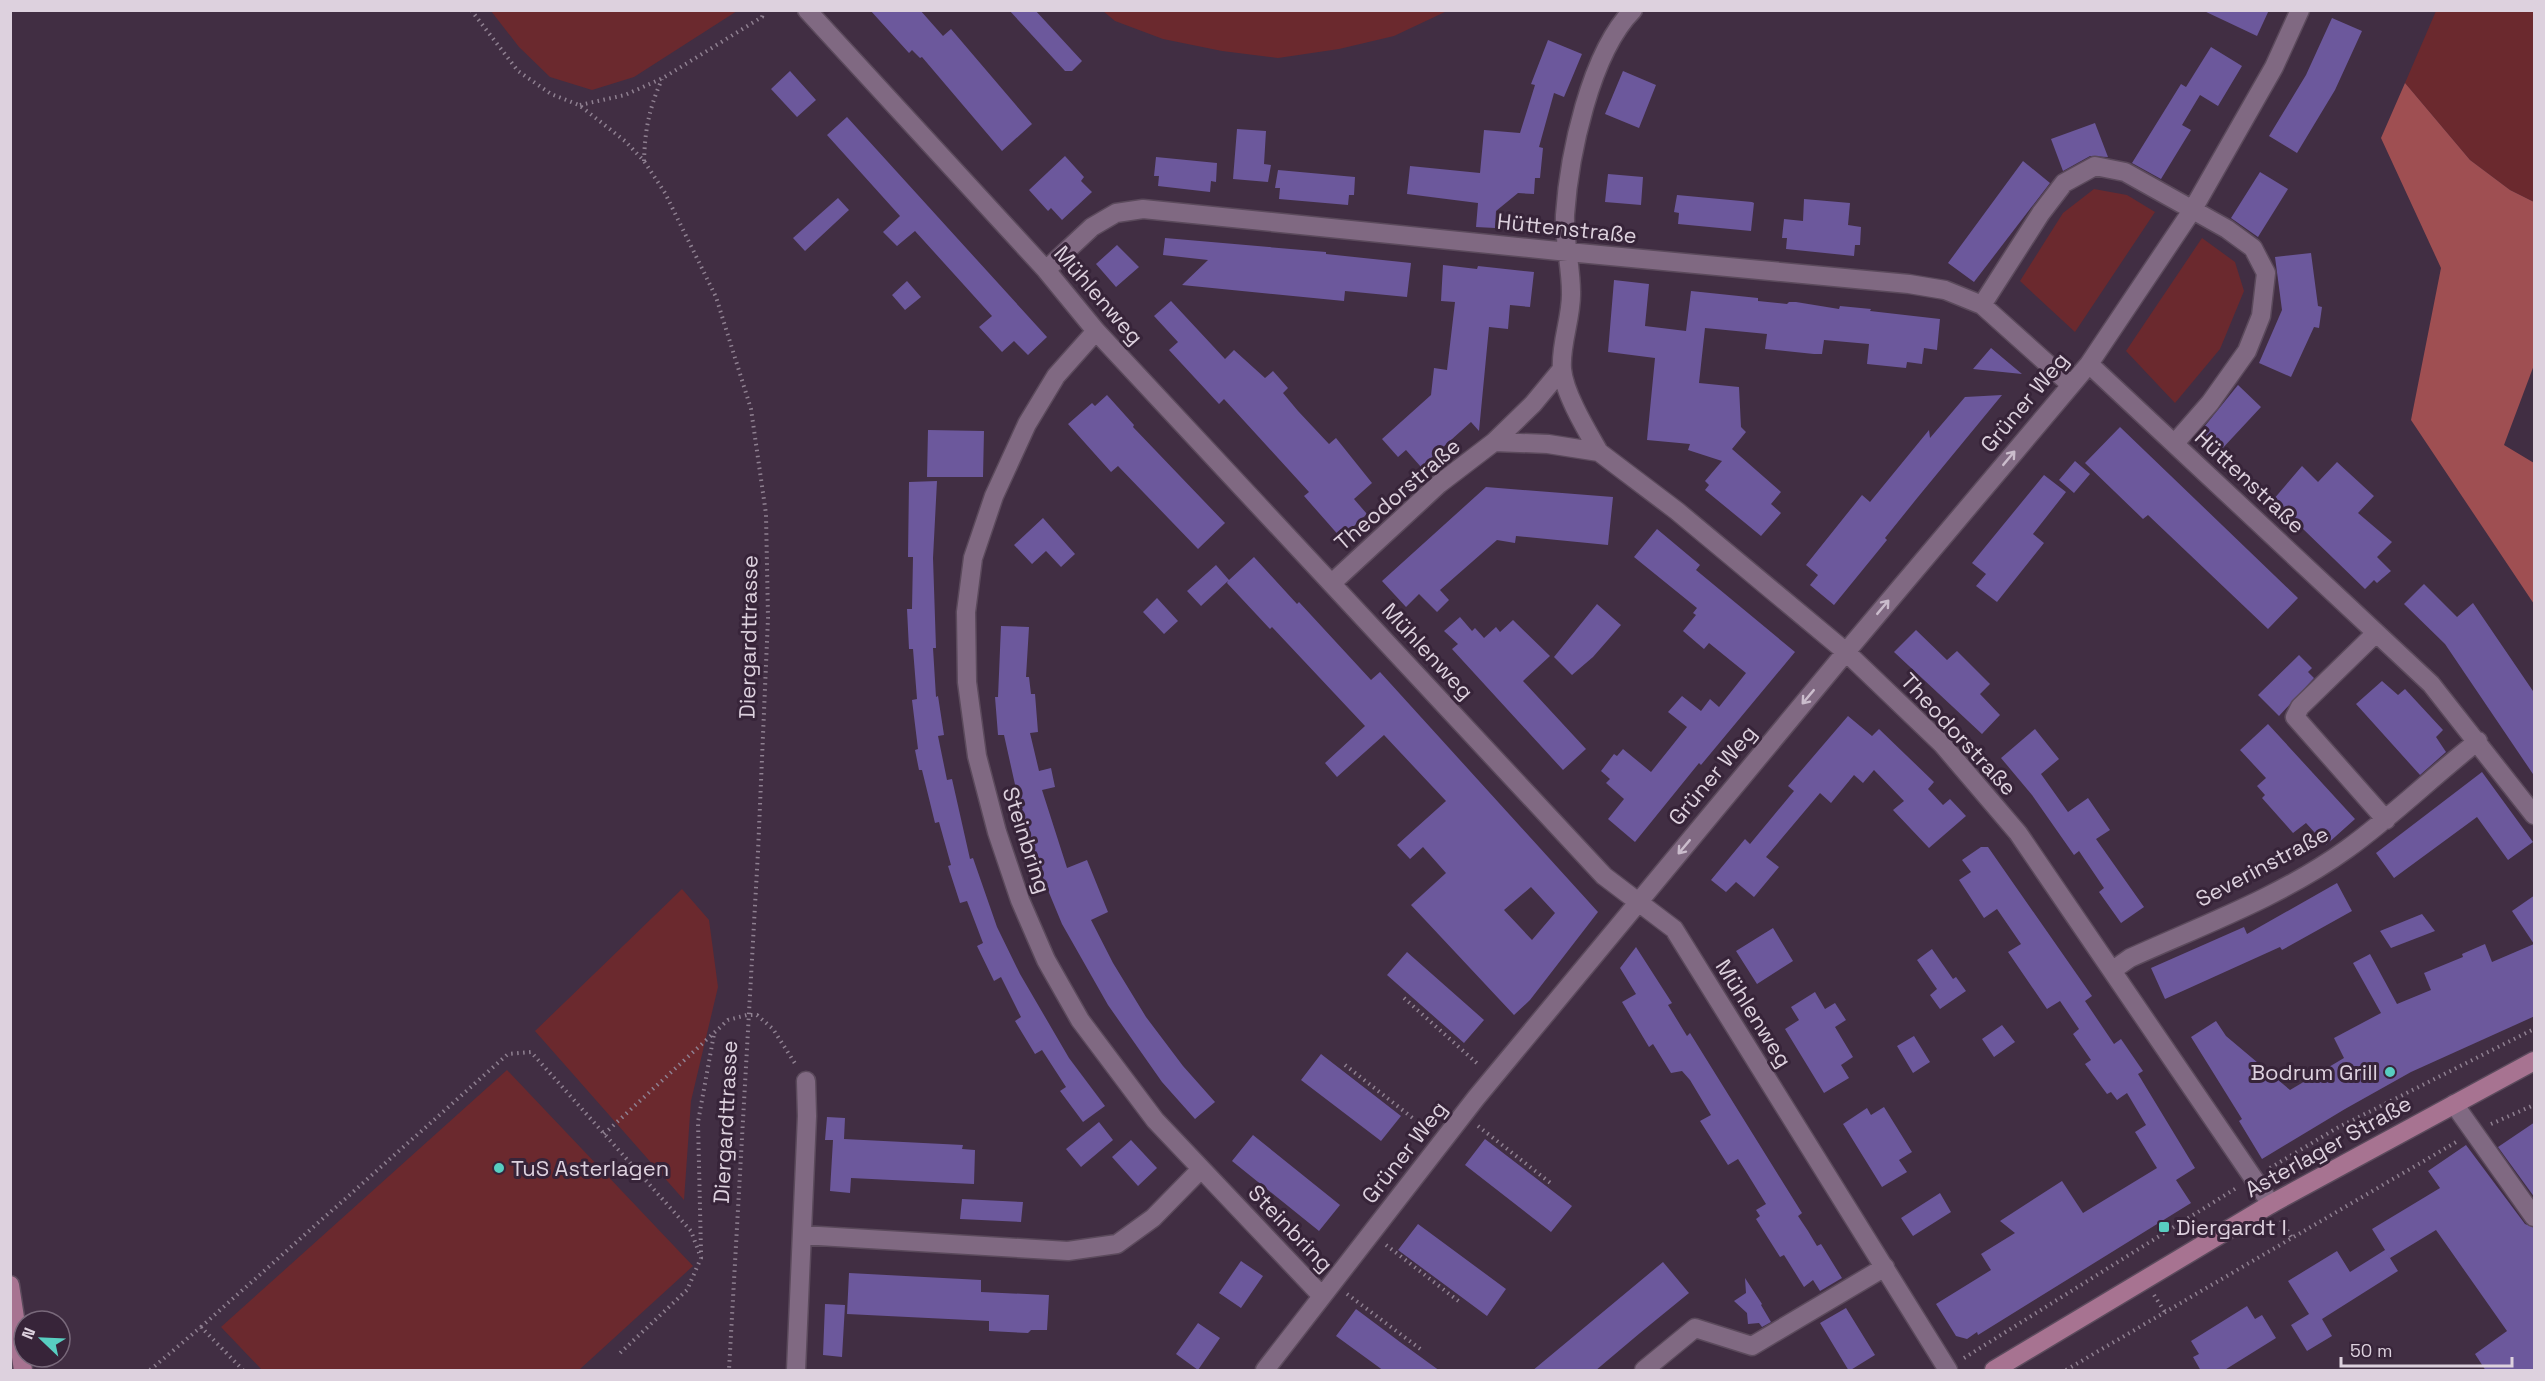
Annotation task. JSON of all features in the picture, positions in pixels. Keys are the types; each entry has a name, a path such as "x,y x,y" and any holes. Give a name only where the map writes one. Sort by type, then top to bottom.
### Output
{"main road":[{"name":"Asterlager Straße","path":"1994,1371 2271,1204 2535,1062"},
{"path":"10,1286 23,1371"}],"street":[{"name":"Mühlenweg","path":"807,10 1047,270 1096,331 1604,876 1674,929 1948,1371"},
{"path":"1599,452 1577,412 1562,369 1572,294 1565,216 1577,138 1597,71 1613,40 1634,10"},
{"name":"Grüner Weg","path":"1265,1371 1493,1078 1846,652 2089,364 2193,209 2274,67 2300,10"},
{"path":"1982,305 2041,213 2064,183 2095,166 2125,172 2227,229 2253,248 2266,273 2261,316 2247,351 2210,403 2175,443"},
{"name":"Hüttenstraße","path":"1047,270 1092,227 1116,213 1143,208 1568,252 1909,284 1945,290 1982,305 2070,384"},
{"name":"Steinbring","path":"1096,331 1056,376 1027,424 994,496 973,558 966,612 967,682 977,756 997,832 1020,900 1046,960 1080,1020 1155,1120 1201,1168 1327,1289"},
{"name":"Hüttenstraße","path":"2089,364 2431,684 2535,815"},
{"name":"Theodorstraße","path":"1332,583 1439,484 1494,442 1533,404 1562,369"},
{"name":"Theodorstraße","path":"1494,442 1548,444 1599,452 1677,511 1846,652 1942,744 2018,833 2271,1204"},
{"path":"2376,633 2300,708 2295,717 2386,819"},
{"name":"Severinstraße","path":"2113,970 2130,958 2263,898 2346,850 2478,741"},
{"path":"796,1371 806,1081"},
{"path":"2454,1104 2535,1217"},
{"path":"802,1235 1068,1251 1117,1244 1153,1218 1201,1168"},
{"path":"1644,1371 1695,1328 1752,1346 1885,1267"}],"path":[{"name":"Diergardttrasse","path":"471,10 518,71 551,94 579,105 625,141 644,161 665,192 716,297 751,409 766,514 768,618 758,852 747,1015 729,1371"},
{"path":"579,105 625,95 663,78 762,17 764,10"},
{"path":"644,161 645,128 650,105 663,78"},
{"path":"1404,998 1493,1078"},
{"path":"604,1134 728,1020 747,1015 757,1015 773,1029 806,1081"},
{"path":"619,1354 687,1290 701,1258 698,1122 714,1033"},
{"path":"150,1371 508,1054 531,1052 691,1231 701,1258"},
{"path":"1345,1065 1443,1141"},
{"path":"2066,1371 2474,1132 2535,1105"},
{"path":"1464,1114 1553,1185"},
{"path":"1371,1233 1461,1303"},
{"path":"1327,1289 1423,1351"},
{"path":"201,1327 243,1371"}],"shaded area":[{"path":"491,11 737,11 634,77 592,90 550,77 519,47"},
{"path":"1103,11 1447,11 1394,36 1339,49 1278,58 1222,51 1163,39 1115,21"},
{"path":"2436,11 2534,11 2534,202 2510,190 2470,160 2405,83"},
{"path":"2405,83 2470,160 2510,190 2534,202 2534,365 2504,445 2534,463 2534,604 2411,420 2441,268 2381,138"},
{"path":"2094,189 2127,195 2155,212 2075,332 2020,281 2063,213"},
{"path":"2202,238 2235,262 2244,291 2220,349 2175,403 2126,351"},
{"path":"682,889 709,920 718,987 691,1101 684,1200 535,1031"},
{"name":"TuS Asterlagen","path":"507,1070 693,1266 579,1370 262,1370 221,1327"}],"building":[{"path":"870,10 920,10 943,36 951,29 1032,124 1002,151 922,57 920,58 912,50 909,53"},
{"path":"1009,10 1035,10 1082,61 1072,71 1065,71"},
{"path":"2202,10 2269,10 2257,36"},
{"path":"2332,18 2362,31 2335,90 2297,153 2269,136 2306,75"},
{"path":"1548,40 1582,54 1564,97 1554,93 1539,147 1543,148 1540,178 1535,178 1534,194 1518,193 1496,211 1495,228 1476,227 1478,203 1407,194 1410,166 1480,173 1484,130 1520,133 1535,85 1531,84"},
{"path":"2211,47 2242,66 2218,106 2200,95 2182,125 2191,130 2161,179 2132,163 2181,84 2186,87"},
{"path":"790,71 816,100 797,117 771,89"},
{"path":"1623,71 1656,85 1639,128 1605,114"},
{"path":"847,117 1047,337 1028,355 1014,341 1002,352 979,327 992,316 915,231 897,246 883,232 900,216 827,135"},
{"path":"2095,123 2108,157 2090,156 2063,171 2051,139"},
{"path":"1237,129 1266,131 1264,164 1271,165 1268,182 1233,179"},
{"path":"1065,156 1084,177 1081,181 1092,192 1062,220 1051,208 1048,211 1029,190"},
{"path":"1156,157 1217,163 1216,182 1211,181 1210,192 1158,186 1159,176 1154,176"},
{"path":"2023,161 2050,183 1974,282 1948,263"},
{"path":"1278,170 1355,177 1354,195 1349,195 1348,205 1279,199 1280,188 1275,188"},
{"path":"2260,172 2288,189 2258,237 2231,218"},
{"path":"1608,174 1643,177 1641,205 1605,202"},
{"path":"1677,195 1752,202 1754,203 1751,231 1678,224 1679,213 1674,212"},
{"path":"838,198 849,210 805,251 793,238"},
{"path":"1804,199 1850,203 1848,225 1861,227 1860,245 1855,245 1854,256 1786,249 1787,238 1782,238 1784,219 1803,221"},
{"path":"1165,238 1326,252 1326,254 1411,263 1407,297 1345,291 1344,301 1182,285 1208,260 1163,255"},
{"path":"1117,245 1139,267 1116,287 1096,264"},
{"path":"2311,253 2318,306 2322,307 2319,328 2314,327 2291,377 2259,363 2282,310 2275,257"},
{"path":"1443,265 1534,272 1530,307 1510,305 1508,329 1489,327 1479,431 1471,422 1421,467 1406,450 1398,457 1382,439 1431,395 1434,368 1447,370 1455,302 1441,301"},
{"path":"1614,280 1649,284 1645,326 1686,331 1691,291 1758,298 1758,301 1787,304 1796,302 1839,309 1840,306 1871,309 1870,311 1940,319 1937,350 1924,348 1922,364 1907,362 1906,368 1867,364 1869,344 1824,340 1822,354 1814,354 1765,349 1767,334 1705,328 1699,383 1739,387 1741,427 1746,432 1732,449 1781,492 1771,504 1781,513 1761,536 1705,490 1709,485 1705,481 1722,461 1688,450 1690,444 1647,440 1655,358 1608,352"},
{"path":"907,281 921,297 905,310 892,295"},
{"path":"1171,301 1225,359 1234,350 1265,378 1273,371 1288,388 1283,393 1298,411 1329,444 1336,438 1372,483 1354,499 1367,514 1341,538 1304,496 1309,492 1224,399 1219,404 1169,350 1178,342 1154,316"},
{"path":"1991,348 2022,374 1973,369"},
{"path":"2238,385 2261,407 2220,451 2200,432"},
{"path":"1107,395 1134,425 1133,427 1225,523 1198,549 1118,466 1111,472 1068,424 1092,403 1095,406"},
{"path":"2002,395 1885,538 1887,540 1834,605 1810,585 1818,575 1806,565 1862,495 1870,502 1929,430 1930,438 1965,397"},
{"path":"2120,427 2298,598 2268,629 2148,515 2143,519 2085,463"},
{"path":"928,430 984,431 983,477 927,477"},
{"path":"2075,461 2090,474 2074,493 2059,480"},
{"path":"2337,462 2374,496 2358,513 2392,542 2377,557 2391,571 2377,583 2374,580 2365,589 2273,500 2302,466 2318,482"},
{"path":"2044,475 2066,492 2033,534 2044,543 1997,602 1976,586 1986,574 1972,563"},
{"path":"937,481 933,558 936,648 933,648 936,697 938,696 944,735 938,736 947,780 952,779 970,859 973,858 997,927 1020,974 1069,1058 1105,1106 1083,1122 1060,1091 1066,1087 1042,1050 1035,1054 1015,1021 1021,1017 1001,977 994,981 977,946 983,943 967,901 960,903 948,866 951,865 939,822 935,823 922,770 919,770 915,750 918,749 912,700 917,699 913,649 909,649 907,609 912,609 913,557 908,557 909,482"},
{"path":"1486,487 1613,497 1608,545 1516,536 1515,543 1497,540 1440,590 1449,600 1437,612 1419,594 1406,607 1382,581"},
{"path":"1043,518 1075,554 1061,567 1046,551 1032,564 1014,545"},
{"path":"1657,529 1700,565 1696,570 1795,652 1701,765 1699,763 1635,842 1608,819 1624,799 1606,783 1610,779 1601,771 1614,754 1617,756 1623,749 1651,772 1687,727 1668,712 1682,696 1701,711 1710,699 1719,707 1746,673 1709,643 1704,649 1683,631 1696,615 1693,613 1697,608 1634,557"},
{"path":"1254,557 1371,680 1380,672 1598,912 1530,1000 1514,1015 1411,905 1446,873 1423,847 1410,859 1397,845 1446,801 1384,735 1337,777 1325,763 1365,726 1272,627 1270,629 1227,583 1228,581 1201,606 1187,591 1216,565 1229,580","holes":["1531,887 1555,913 1532,940 1504,910"]},
{"path":"2424,584 2457,617 2473,603 2535,694 2535,777 2445,644 2404,604"},
{"path":"1157,598 1178,621 1164,634 1143,612"},
{"path":"1597,604 1621,625 1593,657 1572,675 1554,657"},
{"path":"1460,617 1472,631 1475,628 1484,638 1496,627 1500,632 1513,620 1550,656 1523,681 1586,749 1563,770 1452,649 1458,644 1444,631"},
{"path":"1001,626 1029,627 1026,677 1029,677 1031,694 1035,694 1038,732 1030,733 1039,771 1051,768 1055,787 1042,790 1067,868 1087,860 1108,912 1091,920 1113,963 1146,1017 1183,1066 1215,1102 1195,1119 1162,1082 1108,1005 1062,924 1040,871 1020,807 1004,735 998,735 995,697 998,697"},
{"path":"1916,630 1947,660 1957,651 1990,684 1980,694 2000,715 1982,734 1894,652"},
{"path":"2299,655 2312,668 2308,672 2314,678 2279,716 2258,695"},
{"path":"2382,681 2398,695 2405,689 2443,730 2436,737 2446,752 2420,775 2356,704"},
{"path":"1848,716 1872,736 1879,729 1934,782 1928,789 1943,805 1950,799 1966,816 1929,848 1893,810 1904,801 1874,770 1863,783 1854,775 1831,803 1820,793 1766,857 1779,867 1754,897 1736,882 1726,892 1711,880 1745,839 1750,844 1794,791 1788,786"},
{"path":"2268,724 2355,819 2326,845 2306,823 2293,833 2262,798 2265,795 2257,786 2266,778 2240,750"},
{"path":"2035,729 2059,759 2041,774 2068,812 2088,798 2110,830 2096,839 2144,907 2121,923 2099,892 2104,888 2079,851 2074,855 2032,795 2001,758"},
{"path":"2482,772 2533,842 2508,860 2477,817 2394,878 2376,853"},
{"path":"1981,847 1988,847 2092,996 2085,1001 2114,1044 2121,1039 2143,1071 2138,1074 2195,1168 2176,1180 2191,1203 1978,1335 1977,1332 1967,1339 1956,1336 1936,1304 1991,1270 1981,1254 2015,1233 2000,1221 2062,1181 2083,1213 2157,1168 2135,1132 2146,1125 2127,1093 2117,1100 2111,1092 2107,1094 2085,1064 2091,1060 2073,1034 2079,1029 2060,1001 2047,1009 2008,952 2021,944 1997,909 1984,918 1959,880 1971,872 1962,860"},
{"path":"2337,883 2352,911 2282,950 2280,947 2165,999 2151,968 2244,927 2247,934"},
{"path":"2535,895 2535,1016 2411,1072 2262,1159 2239,1121 2242,1119 2191,1037 2216,1021 2226,1036 2290,1090 2344,1058 2334,1038 2381,1013 2353,963 2370,954 2397,1004 2431,990 2424,973 2463,957 2462,954 2485,944 2492,962 2534,944 2512,911"},
{"path":"2422,914 2435,931 2391,948 2380,931"},
{"path":"1773,928 1793,961 1757,984 1736,951"},
{"path":"1636,947 1672,1003 1668,1005 1687,1036 1690,1033 1802,1213 1798,1216 1817,1246 1821,1244 1842,1278 1820,1291 1813,1280 1804,1287 1784,1255 1780,1257 1756,1219 1760,1216 1756,1210 1766,1204 1738,1159 1728,1165 1700,1121 1711,1115 1690,1080 1682,1071 1671,1073 1653,1044 1649,1047 1622,1002 1636,994 1620,968"},
{"path":"1932,949 1953,979 1956,977 1966,991 1940,1009 1930,995 1937,989 1917,960"},
{"path":"1407,952 1484,1020 1464,1043 1387,975"},
{"path":"1815,992 1825,1009 1835,1003 1846,1020 1835,1027 1853,1057 1841,1065 1849,1078 1824,1093 1785,1029 1799,1020 1791,1007"},
{"path":"2002,1025 2015,1042 1994,1057 1982,1039"},
{"path":"1914,1036 1930,1062 1913,1073 1897,1046"},
{"path":"1321,1054 1401,1116 1381,1141 1301,1080"},
{"path":"1884,1107 1912,1152 1899,1160 1907,1172 1882,1187 1843,1124 1867,1108 1871,1115"},
{"path":"827,1117 845,1118 844,1139 963,1145 962,1149 975,1150 974,1184 851,1178 850,1193 830,1191 833,1140 825,1140"},
{"path":"1099,1122 1113,1140 1081,1167 1066,1149"},
{"path":"2535,1122 2535,1198 2498,1147"},
{"path":"1253,1135 1340,1205 1319,1231 1232,1161"},
{"path":"1485,1139 1572,1206 1551,1232 1465,1165"},
{"path":"1131,1140 1157,1168 1138,1186 1112,1157"},
{"path":"2466,1145 2525,1224 2535,1228 2535,1371 2486,1371 2475,1354 2507,1331 2436,1230 2390,1258 2372,1229 2440,1188 2428,1171"},
{"path":"1940,1193 1951,1212 1913,1236 1901,1218"},
{"path":"962,1199 1023,1202 1021,1222 960,1219"},
{"path":"1418,1224 1506,1289 1487,1316 1398,1250"},
{"path":"2385,1250 2398,1271 2322,1319 2332,1336 2307,1351 2291,1325 2309,1314 2288,1281 2337,1251 2350,1272"},
{"path":"1241,1261 1263,1276 1241,1308 1219,1293"},
{"path":"1663,1262 1689,1293 1595,1371 1532,1371"},
{"path":"849,1273 981,1280 981,1292 1049,1295 1047,1330 1031,1330 1028,1333 989,1331 989,1321 847,1314"},
{"path":"1745,1278 1771,1322 1762,1327 1759,1323 1748,1324 1747,1313 1734,1301 1746,1293"},
{"path":"825,1304 845,1305 842,1357 823,1355"},
{"path":"2247,1306 2255,1319 2262,1315 2276,1338 2223,1371 2201,1371 2193,1357 2199,1354 2191,1341"},
{"path":"1846,1308 1875,1355 1849,1371 1820,1323"},
{"path":"1356,1309 1440,1371 1384,1371 1336,1336"},
{"path":"1198,1323 1220,1338 1198,1370 1176,1354"}],"place":[{"name":"Bodrum Grill","path":"2390,1072"},
{"name":"TuS Asterlagen","path":"499,1168"},
{"name":"Diergardt I","path":"2164,1227"}]}
